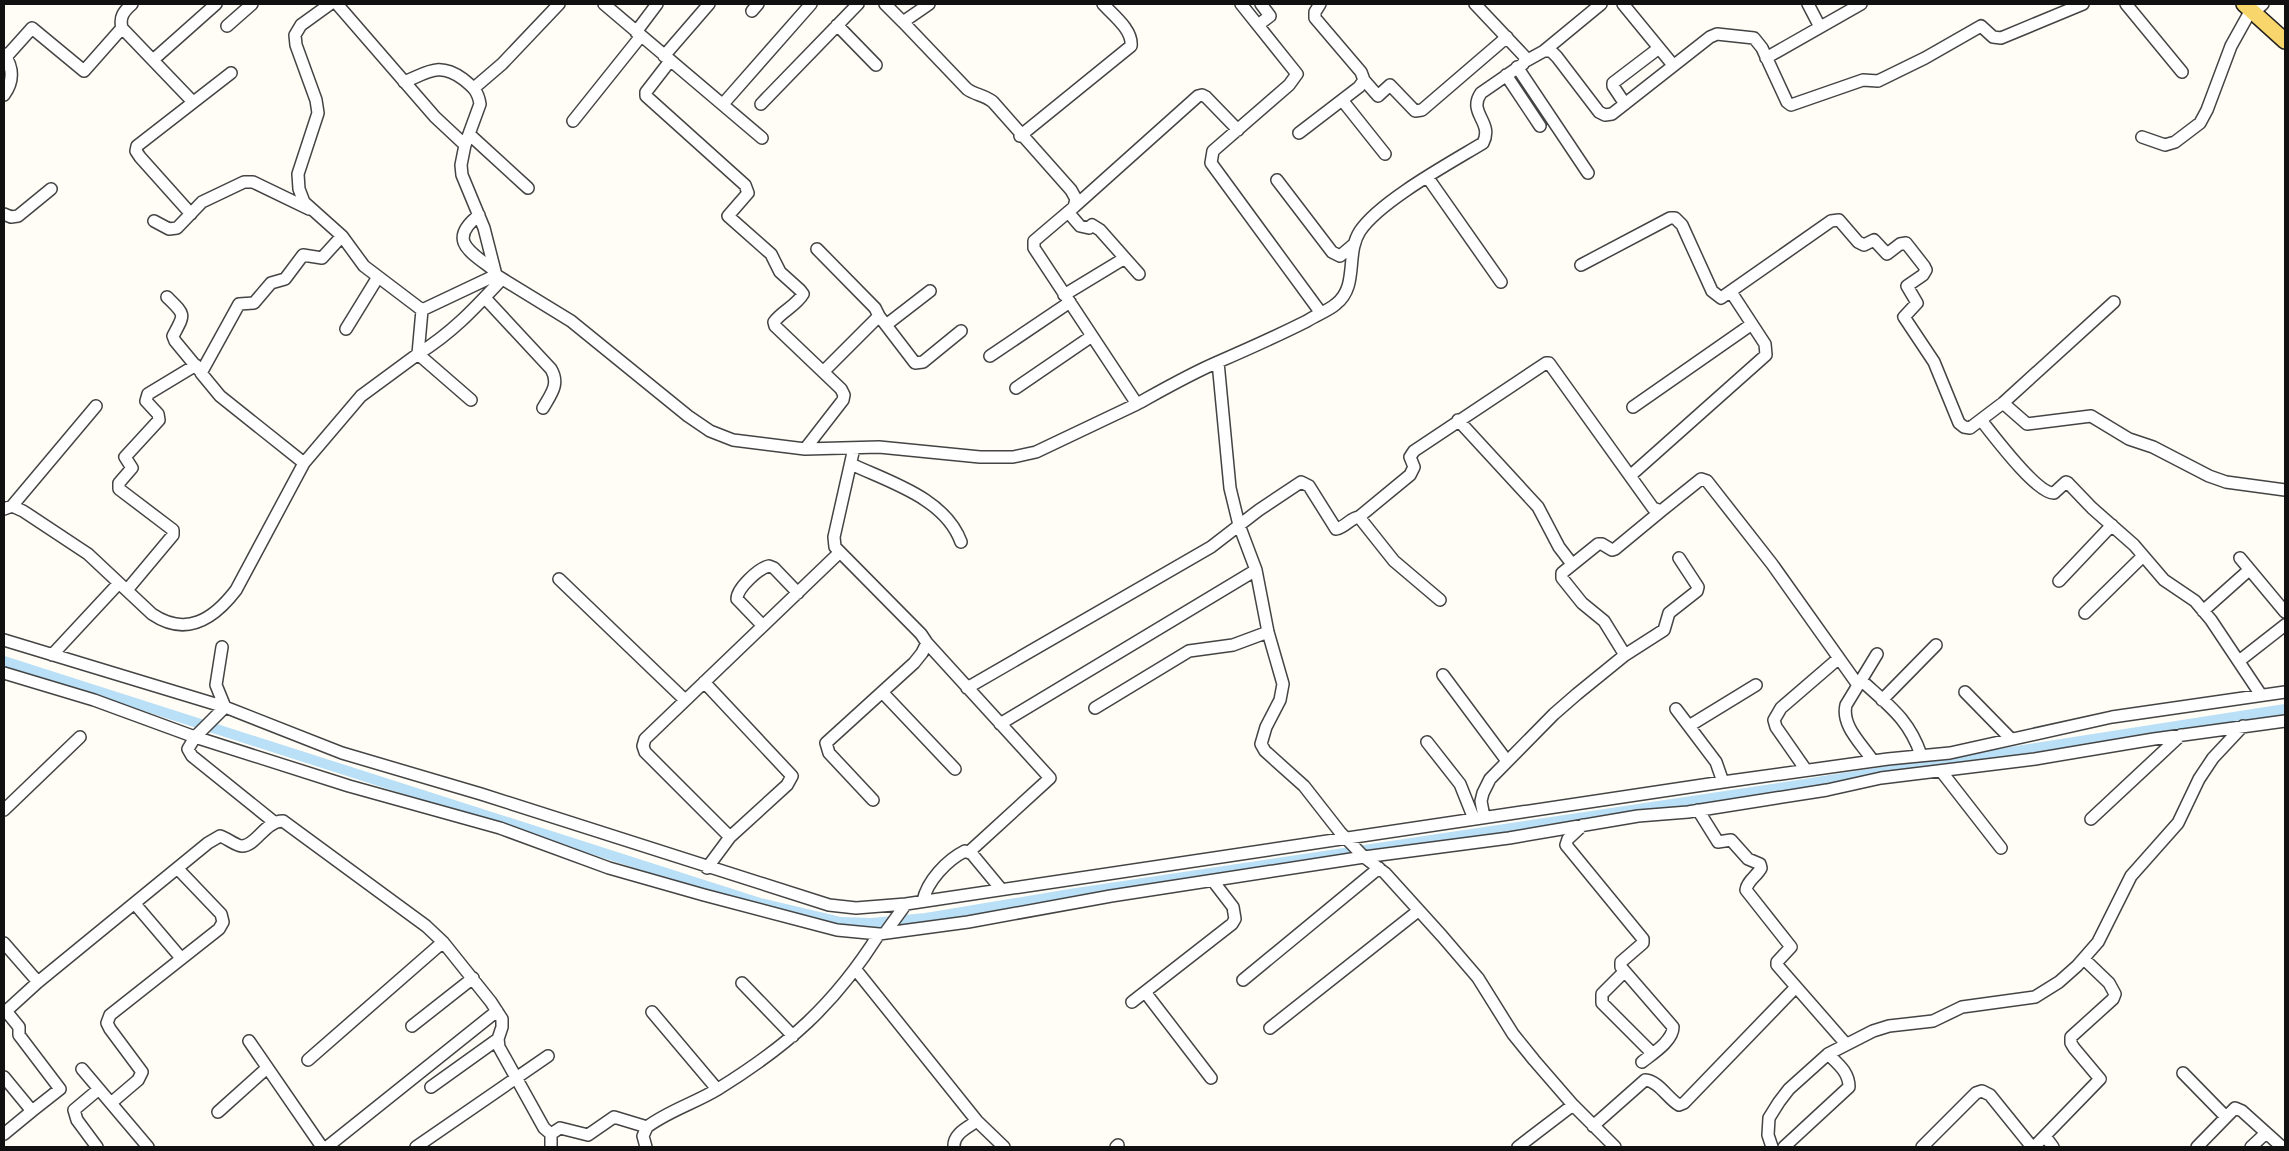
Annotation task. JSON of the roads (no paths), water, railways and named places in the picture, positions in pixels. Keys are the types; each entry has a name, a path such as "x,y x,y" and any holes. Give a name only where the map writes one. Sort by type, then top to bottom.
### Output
{"main road":[{"path":"2253,7 2285,41"}],"street":[{"path":"132,4 122,15 120,21 122,28 193,102"},
{"path":"153,60 216,4"},
{"path":"227,26 252,4"},
{"path":"330,4 302,25 295,35 296,45 316,100 318,113 298,174 298,189 304,202 342,236 364,266 422,310"},
{"path":"337,4 435,117 528,188"},
{"path":"474,88 502,64 558,4"},
{"path":"604,4 762,138"},
{"path":"574,121 638,34 657,4"},
{"path":"709,4 667,58 646,92 646,96 745,184 748,193 728,216 771,254 780,272 803,294 800,300 774,322 775,326 824,372 841,389 844,395 843,400 805,448"},
{"path":"723,104 811,4"},
{"path":"761,104 858,4"},
{"path":"885,4 967,89 974,94 988,98 1020,136 1071,190 1076,199 1071,210"},
{"path":"904,22 929,4"},
{"path":"1020,136 1131,46 1129,34 1103,4"},
{"path":"1242,4 1297,74 1289,85 1213,150 1211,163 1321,313"},
{"path":"1258,24 1270,16 1262,4"},
{"path":"1320,4 1315,12 1315,18 1361,72 1364,80 1378,96 1390,85 1415,111 1422,110 1507,37"},
{"path":"1475,4 1525,56 1522,64"},
{"path":"1276,180 1332,252 1340,256 1353,245 1361,230 1400,195 1482,143 1487,136 1486,129 1475,106 1476,100 1481,93 1544,51 1601,4"},
{"path":"1623,4 1673,65"},
{"path":"1808,4 1820,27"},
{"path":"1766,58 1861,4"},
{"path":"1544,51 1551,52 1557,57 1598,112 1605,115 1612,114 1702,42 1716,34 1754,38 1759,43 1787,102 1791,105 1863,80 1878,81 1981,26 1993,37 2001,38 2083,4"},
{"path":"2126,4 2182,72"},
{"path":"2142,137 2165,145 2175,142 2200,123 2224,70 2231,46 2253,7"},
{"path":"837,25 876,65"},
{"path":"4,95 11,78 11,66 5,56 32,28 84,71 122,28"},
{"path":"1625,104 1613,83 1659,48"},
{"path":"1522,64 1588,173"},
{"path":"96,406 8,507 88,554 164,622 182,625 197,623 210,616 225,604 236,590 304,463 361,396 418,354 444,338 484,298 497,275 479,214 462,175 461,165 467,140 480,104 474,88 445,69 404,82"},
{"path":"190,214 136,151 137,146 231,72"},
{"path":"1506,75 1540,126"},
{"path":"1299,133 1359,87 1364,80"},
{"path":"1137,404 1038,258 1034,248 1034,241 1198,96 1206,97 1238,130"},
{"path":"1342,100 1385,154"},
{"path":"1428,178 1500,282"},
{"path":"154,221 169,229 177,228 202,202 238,184 253,182 315,212"},
{"path":"4,214 11,217 18,216 51,189"},
{"path":"1071,210 1080,226 1089,228 1092,225 1100,230 1139,274"},
{"path":"479,214 464,230 462,236 464,244 469,250 497,275 571,321 688,416 710,431 733,440 805,448 879,448 980,456 1013,457 1036,452 1137,404 1218,362 1275,337 1336,305 1345,296 1349,286 1353,245"},
{"path":"1581,265 1670,218 1675,218 1682,225 1712,291 1721,298 1836,219 1842,222 1858,242 1864,245 1874,240 1877,241 1887,254 1900,244 1906,243 1926,270 1923,275 1907,286 1917,303 1914,308 1905,314 1904,320 1934,362 1959,423 1964,427 1970,428 2002,403 2114,302"},
{"path":"52,655 123,587 173,535 173,530 119,489 119,483 132,468 125,457 159,420 158,414 146,401 148,394 198,369 239,304 254,303 271,283 285,279 303,254 322,258 342,236"},
{"path":"817,249 875,308 886,326 912,359 918,363 923,362 960,331"},
{"path":"990,356 1125,258"},
{"path":"422,310 497,275"},
{"path":"346,329 378,277"},
{"path":"886,326 930,291"},
{"path":"1630,476 1766,355 1765,344 1731,292"},
{"path":"168,297 183,312 184,316 173,336 175,340 220,396 304,463"},
{"path":"484,298 551,369 555,377 555,387 543,408"},
{"path":"418,354 422,310"},
{"path":"824,372 879,316"},
{"path":"1633,407 1752,324"},
{"path":"1016,388 1092,336"},
{"path":"418,354 471,400"},
{"path":"1218,362 1230,488 1239,525 1256,570 1268,632 1283,684 1283,691 1262,736 1261,744 1265,751 1304,786 1346,838 1364,857 1379,868 1478,978 1513,1034 1573,1105 1615,1147"},
{"path":"967,688 1211,547 1239,525 1302,482 1309,486 1336,530 1344,526 1354,518 1359,517 1410,475 1414,467 1410,457 1414,451 1546,363 1549,363 1653,508 1661,511"},
{"path":"2002,403 2027,424 2091,416 2129,438 2153,447 2209,476 2226,482 2285,490"},
{"path":"1458,420 1538,508 1559,547 1572,564"},
{"path":"1981,420 2016,464 2047,492 2054,494 2066,482 2068,483 2143,556 2164,580 2195,601 2204,611 2261,695"},
{"path":"854,448 834,537 835,547 921,634 967,688 1050,778 969,852 962,853 930,883 925,890 923,901"},
{"path":"850,464 913,493 936,508 958,533 961,542"},
{"path":"1625,655 1604,621 1582,603 1562,578 1562,573 1598,544 1602,544 1612,550 1615,549 1701,479 1708,481 1772,564 1839,658 1859,682 1882,700 1907,725 1914,736 1921,756"},
{"path":"1359,517 1394,561 1440,600"},
{"path":"2059,581 2112,525"},
{"path":"730,837 645,752 643,746 645,739 839,553"},
{"path":"2085,613 2143,556"},
{"path":"1479,818 1483,793 1490,779 1507,761 1554,714 1625,655 1664,630 1669,613 1697,591 1698,586 1679,558"},
{"path":"2240,558 2285,612"},
{"path":"763,626 737,599 740,590 762,569 769,566 774,568 798,592"},
{"path":"1000,724 1256,570"},
{"path":"2204,611 2249,570"},
{"path":"560,579 685,700"},
{"path":"2239,661 2285,625"},
{"path":"1095,708 1189,651 1233,645 1268,632"},
{"path":"4,640 223,710 342,753 481,794 829,906 856,908 905,906 923,901 1002,889 1724,782 1874,761 1950,753 2112,717 2285,692"},
{"path":"873,800 829,753 826,743 914,663 927,643"},
{"path":"1882,700 1936,645"},
{"path":"222,647 216,686 223,710"},
{"path":"1874,761 1846,723 1844,713 1846,705 1877,654"},
{"path":"1806,770 1776,727 1774,720 1781,708 1839,658"},
{"path":"4,673 198,734 349,786 500,828 609,868 837,930 884,932 968,922 1111,896 1213,882 1364,857 1499,839 1638,816 1698,810 1827,790 1881,778 2035,759 2181,735 2285,721"},
{"path":"1443,675 1507,761"},
{"path":"704,682 792,776 730,837 708,868"},
{"path":"1689,726 1756,685"},
{"path":"882,692 955,769"},
{"path":"1965,692 2010,739"},
{"path":"1676,709 1716,762 1724,782"},
{"path":"223,710 198,734 188,749 192,756 274,822"},
{"path":"1772,1147 1768,1135 1770,1118 1779,1102 1789,1089 1828,1054 1873,1031 1889,1026 1933,1021 1962,1007 2035,997 2059,982 2084,959 2106,929 2121,892 2131,876 2178,823 2199,779 2213,758 2243,726"},
{"path":"2091,818 2181,735"},
{"path":"4,810 80,737"},
{"path":"1427,742 1460,784 1479,818"},
{"path":"1941,771 2001,848"},
{"path":"1698,810 1718,842 1731,840 1748,859 1760,864 1759,872 1748,884 1746,890 1791,947 1777,965 1846,1044"},
{"path":"4,1134 60,1089 19,1035 19,1028 5,1012 38,982 208,843 220,836 241,846 246,845 274,822 283,821 426,926 443,942 473,978 502,1019 502,1027 498,1039 499,1047 544,1128 551,1134 551,1147"},
{"path":"1584,825 1567,842 1569,851 1643,939 1643,943 1621,962 1624,972 1672,1027 1672,1032 1668,1039 1642,1062"},
{"path":"969,852 1002,889"},
{"path":"1243,980 1379,868"},
{"path":"111,1103 138,1080 142,1072 110,1029 107,1023 110,1015 220,929 223,922 221,914 178,869"},
{"path":"1132,1002 1232,924 1235,918 1233,907 1213,882"},
{"path":"135,904 181,958"},
{"path":"646,1147 643,1136 647,1127 717,1090 776,1051 793,1036 838,992 905,906"},
{"path":"1270,1028 1418,911"},
{"path":"308,1060 443,942"},
{"path":"4,943 38,982"},
{"path":"1922,1147 1976,1093 1982,1091 1990,1095 2033,1147 2100,1079 2074,1048 2071,1043 2071,1037 2113,999 2115,994 2114,989 2084,959"},
{"path":"856,970 977,1121 1004,1147"},
{"path":"1624,972 1602,994 1602,1003 1652,1053"},
{"path":"412,1026 473,978"},
{"path":"742,983 793,1036"},
{"path":"1593,1126 1645,1080 1654,1083 1675,1102 1680,1105 1684,1104 1796,987"},
{"path":"1145,992 1211,1078"},
{"path":"327,1147 497,1011"},
{"path":"652,1012 717,1090"},
{"path":"431,1087 498,1039"},
{"path":"249,1041 322,1147"},
{"path":"1784,1147 1849,1087 1849,1079 1846,1073 1828,1054"},
{"path":"416,1147 548,1056"},
{"path":"218,1112 267,1068"},
{"path":"82,1069 148,1147"},
{"path":"2183,1073 2226,1117"},
{"path":"4,1077 32,1111"},
{"path":"97,1147 77,1120 74,1110 99,1088"},
{"path":"1518,1147 1573,1105"},
{"path":"2197,1147 2235,1108 2238,1108 2282,1147"},
{"path":"551,1134 560,1128 588,1135 614,1117 647,1127"},
{"path":"954,1147 954,1140 958,1134 977,1121"},
{"path":"2251,1147 2266,1132"},
{"path":"2045,1136 2054,1147"}],"waterway":[{"path":"4,661 760,903 841,922 871,923 926,918 1070,894 1779,788 2285,709"}]}
